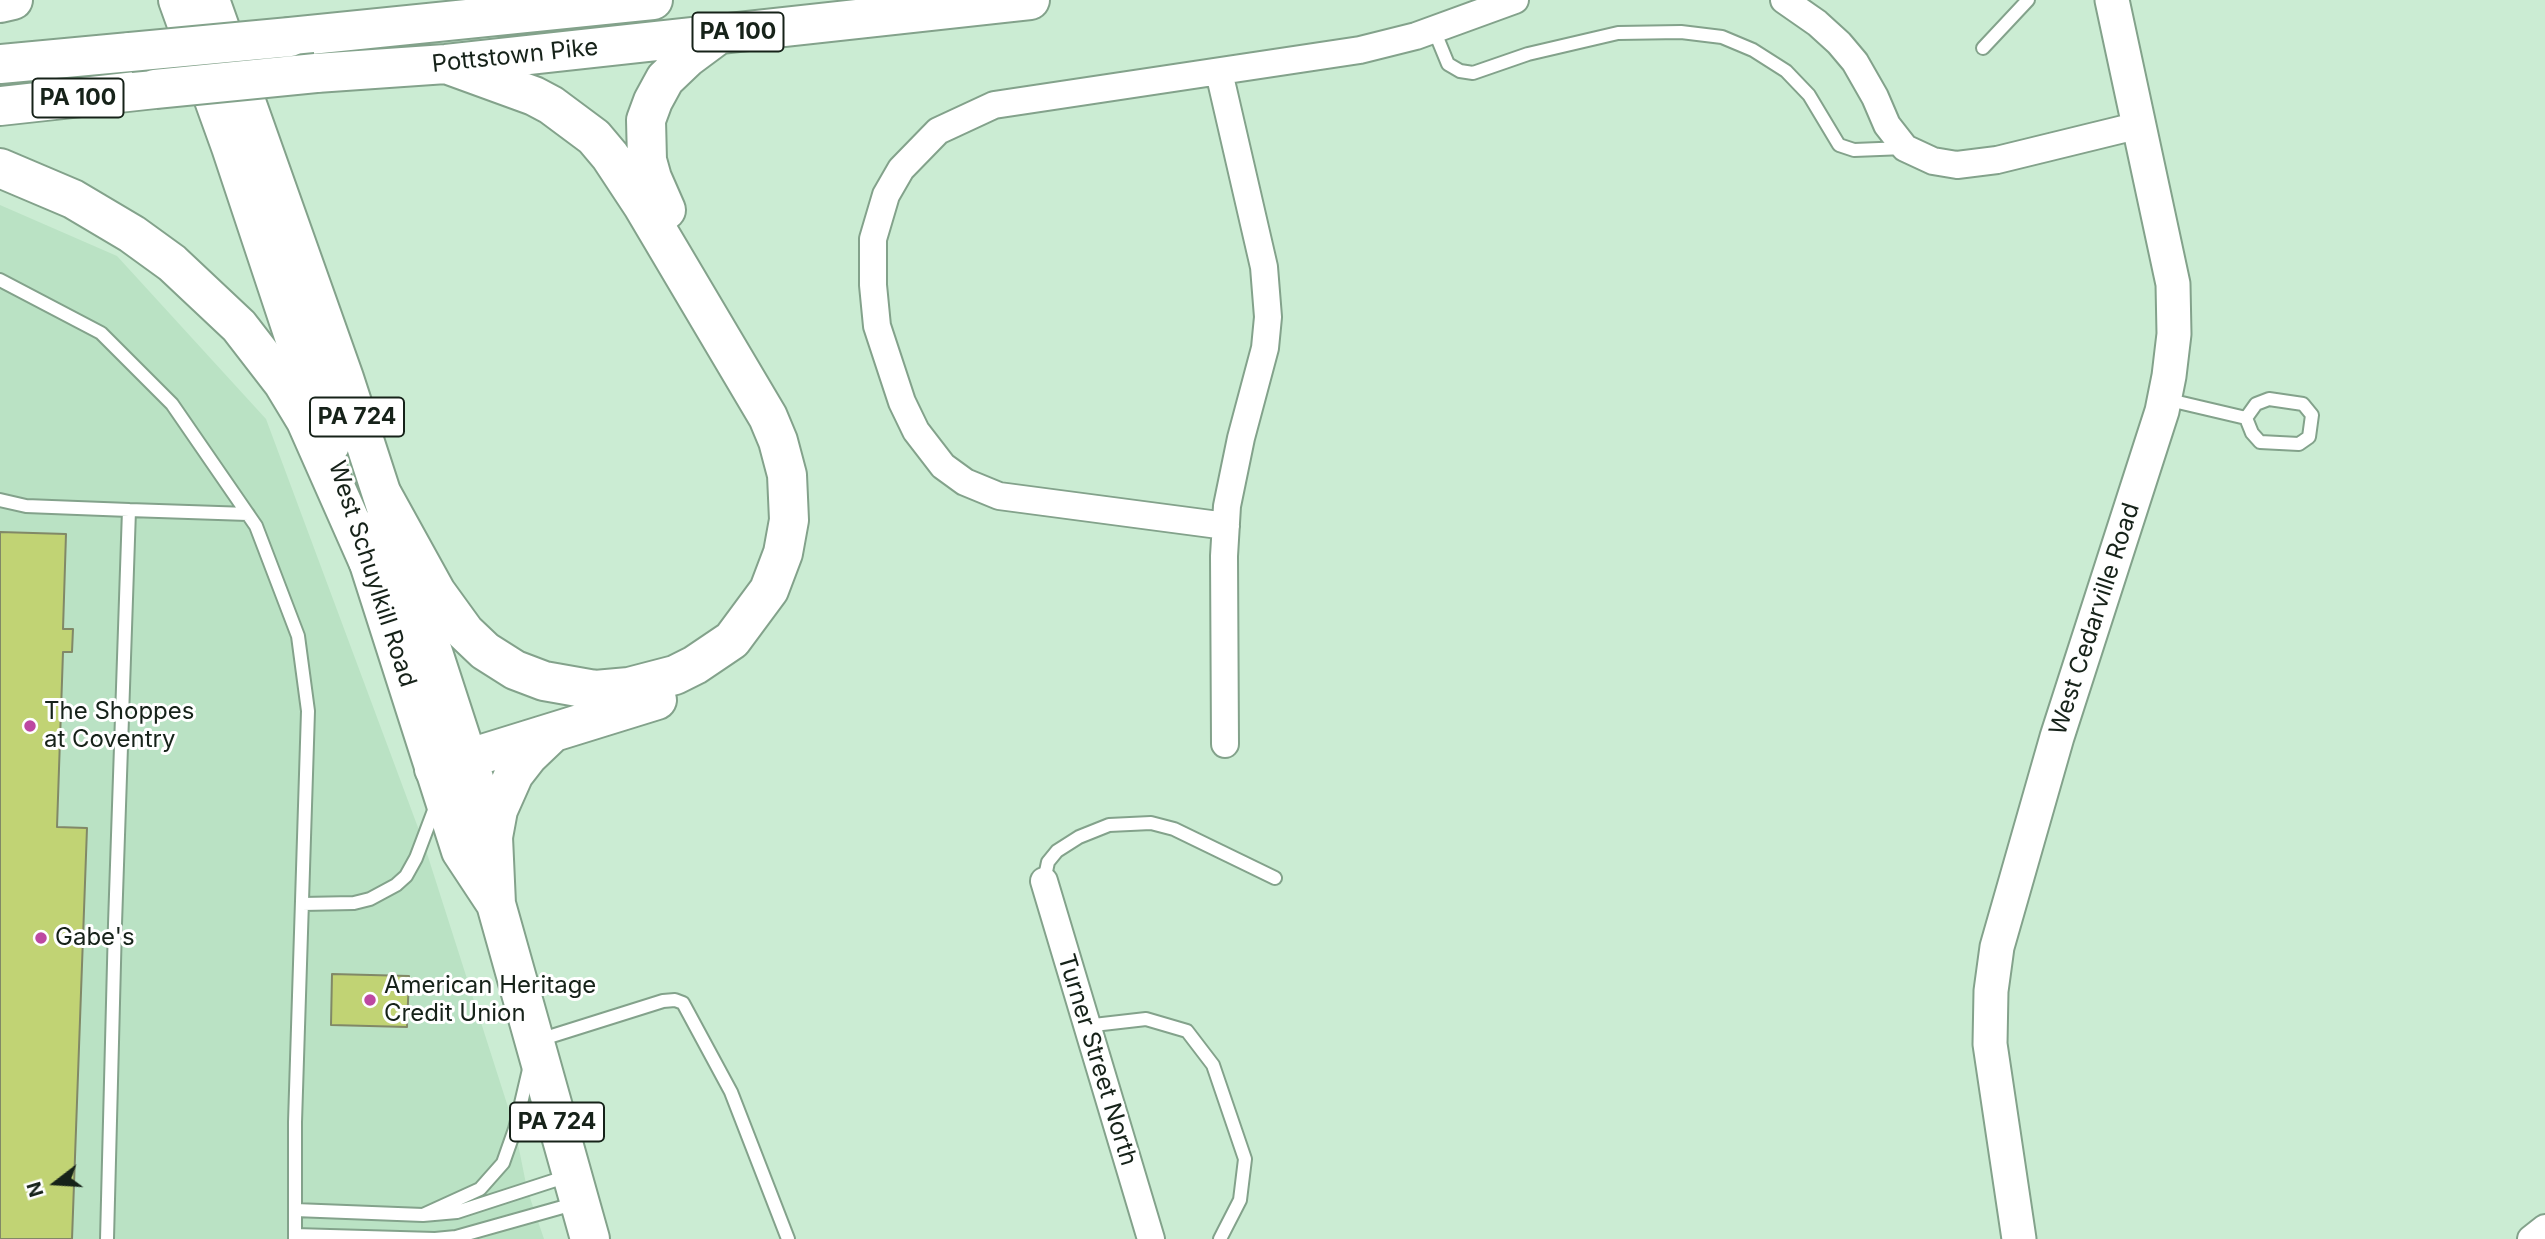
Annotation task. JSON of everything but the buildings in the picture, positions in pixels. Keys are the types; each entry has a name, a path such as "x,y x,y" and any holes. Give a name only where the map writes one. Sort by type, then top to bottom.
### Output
{"main road":[{"path":"0,3 13,0"},
{"name":"West Schuylkill Road","path":"178,0 231,147 368,561 448,773 493,837 496,904 590,1239"},
{"name":"West Schuylkill Road","path":"210,0 383,496 448,773 461,850 496,904"},
{"name":"Pottstown Pike","path":"0,64 653,0"},
{"name":"Pottstown Pike","path":"0,106 316,73 446,64 1030,0"},
{"path":"448,773 552,733 660,699 712,677 751,645 766,626 783,600 802,551 807,491 799,445 791,423 668,214 646,160 646,120 665,79 687,58 718,35"},
{"path":"383,496 436,592 465,632 485,651 515,670 537,678 595,690 629,687 675,675 732,640 769,590 783,553 789,520 787,475 768,416 643,206 610,156 594,137 542,101 446,64"},
{"path":"0,168 72,199 132,234 172,263 239,326 283,383 306,421 368,561"},
{"path":"493,837 498,810 514,774 527,756 552,733"}],"street":[{"path":"1226,526 999,496 965,482 943,466 916,431 902,402 877,326 873,285 873,239 886,195 901,169 938,131 994,105 1360,50 1434,30 1515,0"},
{"path":"1784,0 1817,23 1855,62 1887,125 1905,148 1933,161 1957,166 1997,160 2140,125"},
{"name":"West Cedarville Road","path":"2019,1239 1990,1044 1991,991 1997,947 2057,737 2164,399 2174,334 2173,284 2112,0"},
{"path":"1219,72 1258,235 1268,317 1265,348 1241,438 1227,506 1225,744"},
{"name":"Turner Street North","path":"1044,881 1085,1026 1151,1239"},
{"path":"2530,1239 2545,1228"}],"lane":[{"path":"1983,48 2028,0"},
{"path":"1434,30 1448,64 1460,71 1473,73 1528,54 1618,33 1681,32 1721,37 1753,50 1786,71 1808,95 1839,145 1854,150 1905,148"},
{"path":"0,280 101,333 172,404 256,526 298,636 308,711 295,1122 295,1237 473,1239"},
{"path":"2164,399 2246,418"},
{"path":"2269,399 2302,404 2312,415 2309,437 2299,444 2260,442 2252,433 2246,418 2256,404 2269,399"},
{"path":"0,500 26,506 247,514"},
{"path":"107,1239 114,924 129,510"},
{"path":"302,904 354,903 370,899 396,885 406,876 416,858 448,773"},
{"path":"1044,881 1048,862 1057,851 1079,837 1109,825 1151,823 1174,829 1275,878"},
{"path":"423,1215 480,1189 503,1163 515,1129 536,1041 663,1001 675,1000 683,1003 731,1092 788,1239"},
{"path":"1085,1026 1146,1019 1187,1031 1213,1065 1245,1159 1240,1200 1220,1239"},
{"path":"295,1210 423,1215 457,1212 575,1189"},
{"path":"456,1237 575,1189"}],"shaded area":[{"name":"The Shoppes at Coventry","path":"0,205 117,256 266,419 423,841 515,1129 527,1189 544,1239 0,1239"}],"place":[{"name":"The Shoppes at Coventry","path":"30,726"},
{"name":"Gabe's","path":"41,938"},
{"name":"American Heritage Credit Union","path":"370,1000"}]}
